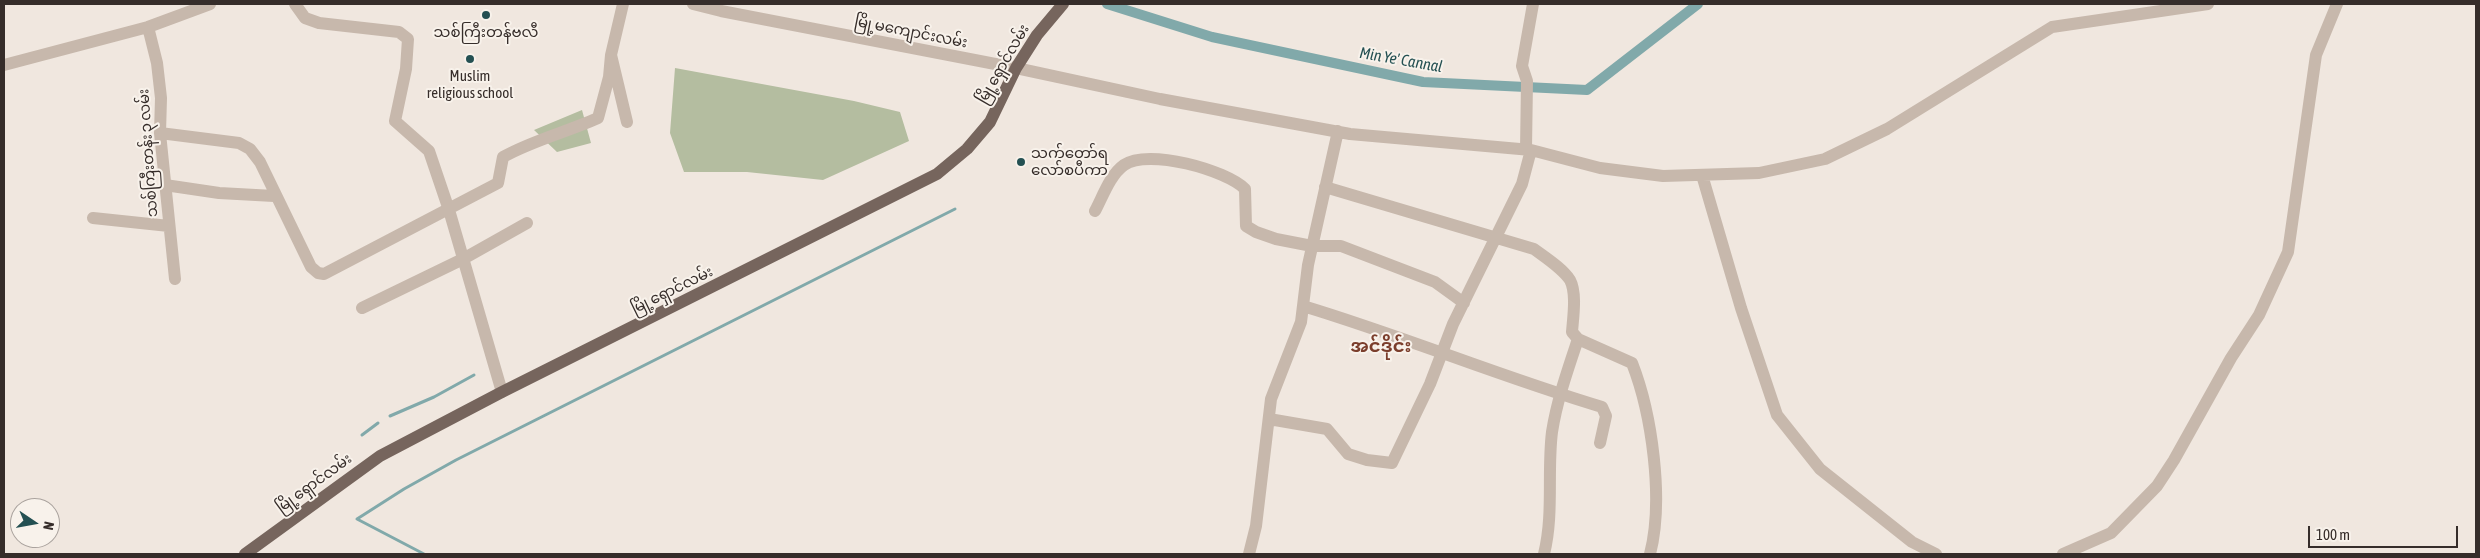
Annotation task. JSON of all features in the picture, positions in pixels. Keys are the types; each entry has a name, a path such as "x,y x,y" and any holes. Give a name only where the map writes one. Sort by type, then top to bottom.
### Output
{"main road":[{"name":"မြို့ရှောင်လမ်း","path":"245,554 380,456 502,392 937,174 967,149 990,122 1016,68 1057,6"}],"street":[{"path":"4,65 148,27 210,4"},
{"path":"295,4 305,18 399,32 408,39 406,70 395,121 429,151 449,210 502,392"},
{"path":"160,132 239,143 250,149 260,162 274,196 311,267 318,273 324,274 498,183 503,157 525,145 563,134 598,118 609,77 611,55 623,4"},
{"name":"မြို့မကျောင်းလမ်း","path":"693,4 720,11 1036,72 1160,99 1338,131 1528,150 1600,168 1663,176 1759,173 1825,159 1887,129 2052,27 2208,4"},
{"path":"1269,419 1328,429 1348,454 1367,460 1392,463 1430,384 1464,303 1522,184 1528,150 1527,80 1522,66 1533,4"},
{"path":"2063,554 2111,533 2157,486 2174,460 2226,366 2259,315 2288,252 2316,55 2337,4"},
{"name":"သစ်ကြီးတန်း ၃ လမ်း","path":"148,27 157,63 161,98 160,132 175,279"},
{"path":"611,55 627,122"},
{"path":"1249,554 1256,526 1271,399 1301,322 1312,246 1338,131"},
{"path":"1095,211 1107,187 1125,165 1143,159 1162,159 1188,165 1237,182 1244,189 1246,226 1256,232 1312,246 1341,246 1398,266 1435,282 1464,303"},
{"path":"1702,175 1741,308 1777,415 1820,469 1912,542 1936,554"},
{"path":"165,185 220,193 274,196"},
{"path":"1325,187 1534,249 1550,261 1570,281 1573,300 1572,332 1578,339 1632,363 1641,386 1653,451 1656,511 1650,554"},
{"path":"94,218 169,226"},
{"path":"362,308 463,259 527,223"},
{"path":"1302,306 1366,325 1560,395 1602,407 1606,416 1600,443"},
{"path":"1544,554 1550,514 1552,432 1560,395 1578,339"}],"green space":[{"path":"675,68 854,101 900,112 909,141 823,180 747,172 684,172 670,133"},
{"path":"582,110 591,143 557,152 534,130"}],"waterway":[{"name":"Min Ye' Cannal","path":"1107,4 1212,37 1423,82 1587,90 1698,4"},
{"path":"424,554 357,519 404,489 456,460 955,209"},
{"path":"390,416 434,397 474,375"},
{"path":"362,435 378,423"}],"place":[{"name":"သစ်ကြီးတန်ဗလီ","path":"486,15"},
{"name":"Muslim religious school","path":"470,59"},
{"name":"သက်တော်ရ လော်စပီကာ","path":"1021,162"}],"district":[{"name":"အင်ဒိုင်း","path":"1381,346"}]}
